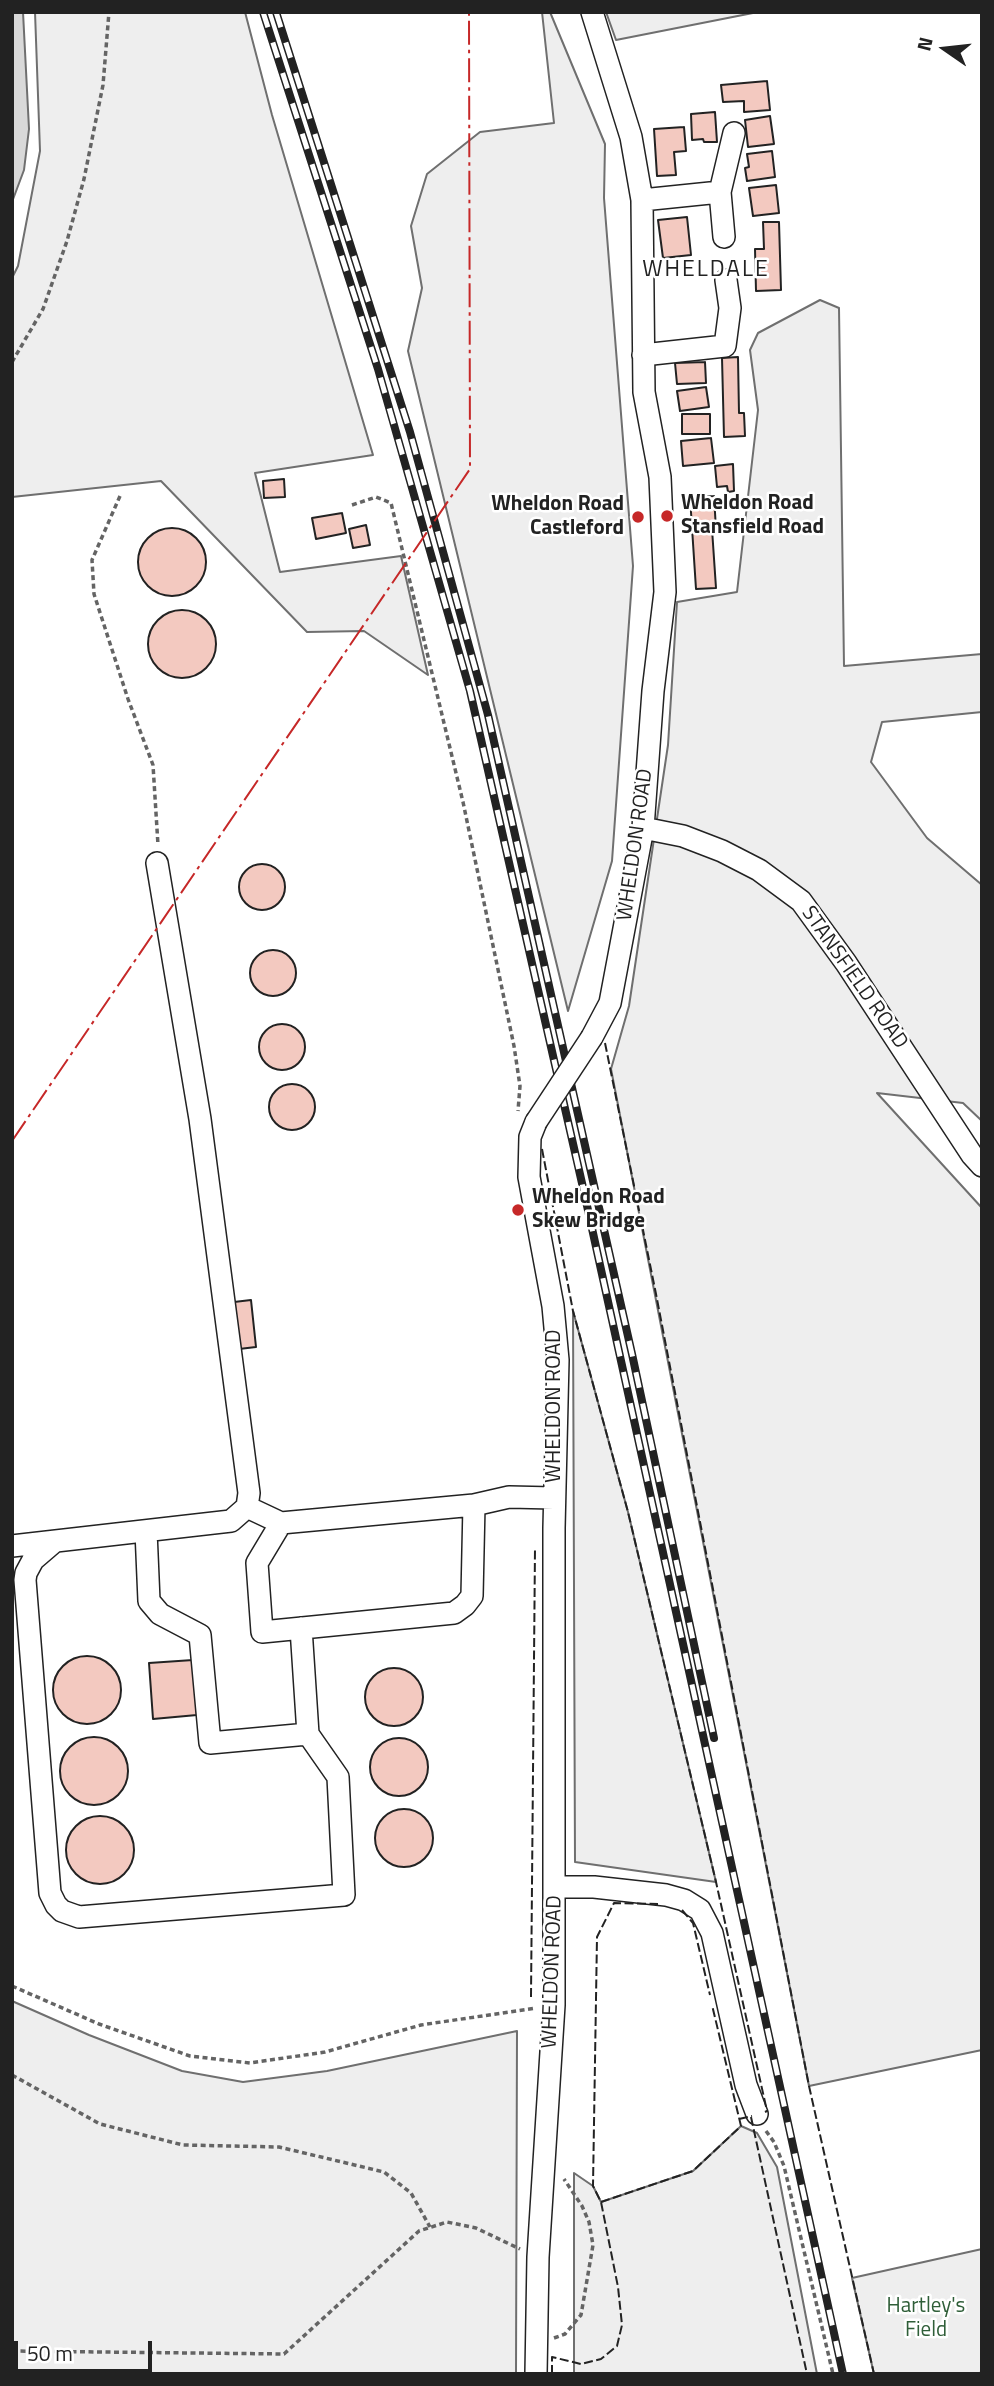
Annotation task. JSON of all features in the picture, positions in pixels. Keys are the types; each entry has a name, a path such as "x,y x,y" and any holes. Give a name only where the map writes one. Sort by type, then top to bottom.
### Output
{"street":[{"name":"WHELDON ROAD","path":"536,2374 538,2258 554,2005 554,1498 557,1343 553,1306 529,1177 530,1137 527,1116 592,1037 610,1003 643,828 653,691 665,592 660,477 644,392 642,200 631,137 592,12"},
{"path":"724,237 720,191 734,133"},
{"path":"642,200 720,191"},
{"path":"643,355 725,346 730,307 726,280"},
{"name":"STANSFIELD ROAD","path":"643,828 683,836 722,851 760,870 801,901 846,963 982,1166"},
{"path":"12,1546 231,1521 247,1507 249,1493 200,1119 157,863"},
{"path":"247,1507 281,1523 474,1505 509,1497 554,1498"},
{"path":"281,1523 257,1563 262,1632 454,1613 466,1605 472,1596 474,1505"},
{"path":"146,1531 149,1601 160,1614 200,1635 210,1743 308,1734"},
{"path":"54,1542 33,1560 25,1580 50,1893 62,1911 79,1917 344,1895 338,1777 308,1734 301,1628"},
{"path":"555,1887 594,1887 666,1895 684,1900 700,1910 712,1933 718,1997 757,2114"}],"path":[{"path":"12,362 43,309 67,241 84,179 103,85 109,12"},
{"path":"120,496 92,560 94,594 128,699 153,765 157,863"},
{"path":"352,505 376,497 391,503 463,802 527,1116"},
{"path":"12,1986 99,2024 190,2056 250,2063 325,2052 421,2025 554,2005"},
{"path":"12,2075 100,2124 183,2145 279,2147 384,2172 411,2193 430,2228"},
{"path":"757,2114 774,2142 783,2166 833,2374"},
{"path":"536,2344 565,2334 581,2315 593,2245 589,2222 582,2206 566,2181 544,2155"},
{"path":"12,2351 284,2354 419,2231 447,2222 476,2228 538,2258"}],"green space":[{"path":"35,12 245,12 272,115 373,455 255,473 280,572 401,556 428,675 364,631 307,632 161,481 12,497 12,278 18,266 40,151"},
{"path":"542,12 550,12 605,144 604,198 633,566 612,861 568,1011 408,351 422,288 411,226 427,174 480,132 554,123"},
{"path":"606,12 758,12 616,40"},
{"path":"820,300 839,308 844,666 982,654 982,712 882,722 871,762 927,838 982,885 982,1121 963,1103 877,1093 982,1208 982,2050 809,2086 611,1069 629,1006 668,745 677,602 737,592 758,410 750,350 758,333"},
{"path":"573,1311 628,1512 716,1882 575,1862"},
{"path":"12,2001 89,2035 182,2071 243,2082 327,2071 517,2031 516,2374 12,2374"},
{"path":"741,2126 757,2133 777,2167 817,2374 574,2374 574,2173 593,2186 601,2202 693,2171"},
{"name":"Hartley's Field","path":"982,2249 982,2374 874,2374 852,2278"}],"shaded area":[{"path":"12,12 23,12 29,129 24,170 12,202"}],"building":[{"path":"767,81 770,110 744,112 744,101 723,102 721,85"},
{"path":"715,112 717,142 692,140 691,114"},
{"path":"770,116 774,144 748,147 745,120"},
{"path":"684,127 686,151 674,152 676,175 657,176 654,129"},
{"path":"772,151 775,177 747,181 747,154"},
{"path":"776,185 779,213 753,216 749,188"},
{"path":"687,217 691,255 663,258 658,220"},
{"path":"763,222 779,222 781,290 756,291 755,249 764,249"},
{"path":"738,357 739,413 744,413 745,436 724,437 722,358"},
{"path":"705,362 706,383 677,384 675,363"},
{"path":"706,387 709,407 680,411 677,391"},
{"path":"682,414 710,414 710,434 682,434"},
{"path":"711,438 714,463 683,466 681,441"},
{"path":"733,464 734,491 728,492 727,486 717,487 715,466"},
{"path":"284,479 285,497 264,498 263,481"},
{"path":"714,496 716,529 712,529 716,588 696,589 690,497"},
{"path":"342,513 346,533 316,539 312,518"},
{"path":"366,525 370,545 353,548 349,529"},
{"path":"172,528 185,531 196,538 203,549 206,562 203,575 196,586 185,593 172,596 159,593 148,586 141,575 138,562 141,549 148,538 159,531"},
{"path":"182,610 195,613 206,620 213,631 216,644 213,657 206,668 195,675 182,678 169,675 158,668 151,657 148,644 151,631 158,620 169,613"},
{"path":"262,864 278,871 285,887 278,903 262,910 246,903 239,887 246,871"},
{"path":"273,950 289,957 296,973 289,989 273,996 257,989 250,973 257,957"},
{"path":"282,1024 298,1031 305,1047 298,1063 282,1070 266,1063 259,1047 266,1031"},
{"path":"292,1084 308,1091 315,1107 308,1123 292,1130 276,1123 269,1107 276,1091"},
{"path":"251,1300 256,1347 239,1349 234,1302"},
{"path":"87,1656 100,1659 111,1666 118,1677 121,1690 118,1703 111,1714 100,1721 87,1724 74,1721 63,1714 56,1703 53,1690 56,1677 63,1666 74,1659"},
{"path":"193,1660 197,1715 153,1719 149,1663"},
{"path":"394,1668 410,1673 418,1681 423,1697 418,1713 410,1721 394,1726 378,1721 370,1713 365,1697 370,1681 378,1673"},
{"path":"94,1737 107,1740 118,1747 125,1758 128,1771 125,1784 118,1795 107,1802 94,1805 81,1802 70,1795 63,1784 60,1771 63,1758 70,1747 81,1740"},
{"path":"399,1738 415,1743 423,1751 428,1767 423,1783 415,1791 399,1796 383,1791 375,1783 370,1767 375,1751 383,1743"},
{"path":"404,1809 420,1814 428,1822 433,1838 428,1854 420,1862 404,1867 388,1862 380,1854 375,1838 380,1822 388,1814"},
{"path":"100,1816 113,1819 124,1826 131,1837 134,1850 131,1863 124,1874 113,1881 100,1884 87,1881 76,1874 69,1863 66,1850 69,1837 76,1826 87,1819"}],"railway":[{"path":"263,12 378,369 470,691 584,1192 843,2374"},
{"path":"276,12 410,432 488,715 632,1354 714,1738"}],"fence":[{"path":"605,1043 809,2086 874,2374"},
{"path":"542,1149 573,1311 628,1512 716,1882 767,2111 765,2112"},
{"path":"531,1997 535,1548"},
{"path":"552,2374 552,2357 581,2364 601,2359 617,2346 622,2325 618,2287 601,2202 593,2186 597,1937 614,1903 658,1904"},
{"path":"682,1910 693,1923 710,1995"},
{"path":"601,2202 693,2171 741,2126 712,2005"},
{"path":"739,2119 752,2116"},
{"path":"751,2117 807,2374"}],"power":[{"path":"12,1141 470,469 469,12"}],"place":[{"name":"Wheldon Road Stansfield Road","path":"667,516"},
{"name":"Wheldon Road Castleford","path":"638,517"},
{"name":"Wheldon Road Skew Bridge","path":"518,1210"}],"district":[{"name":"WHELDALE","path":"706,270"}]}
